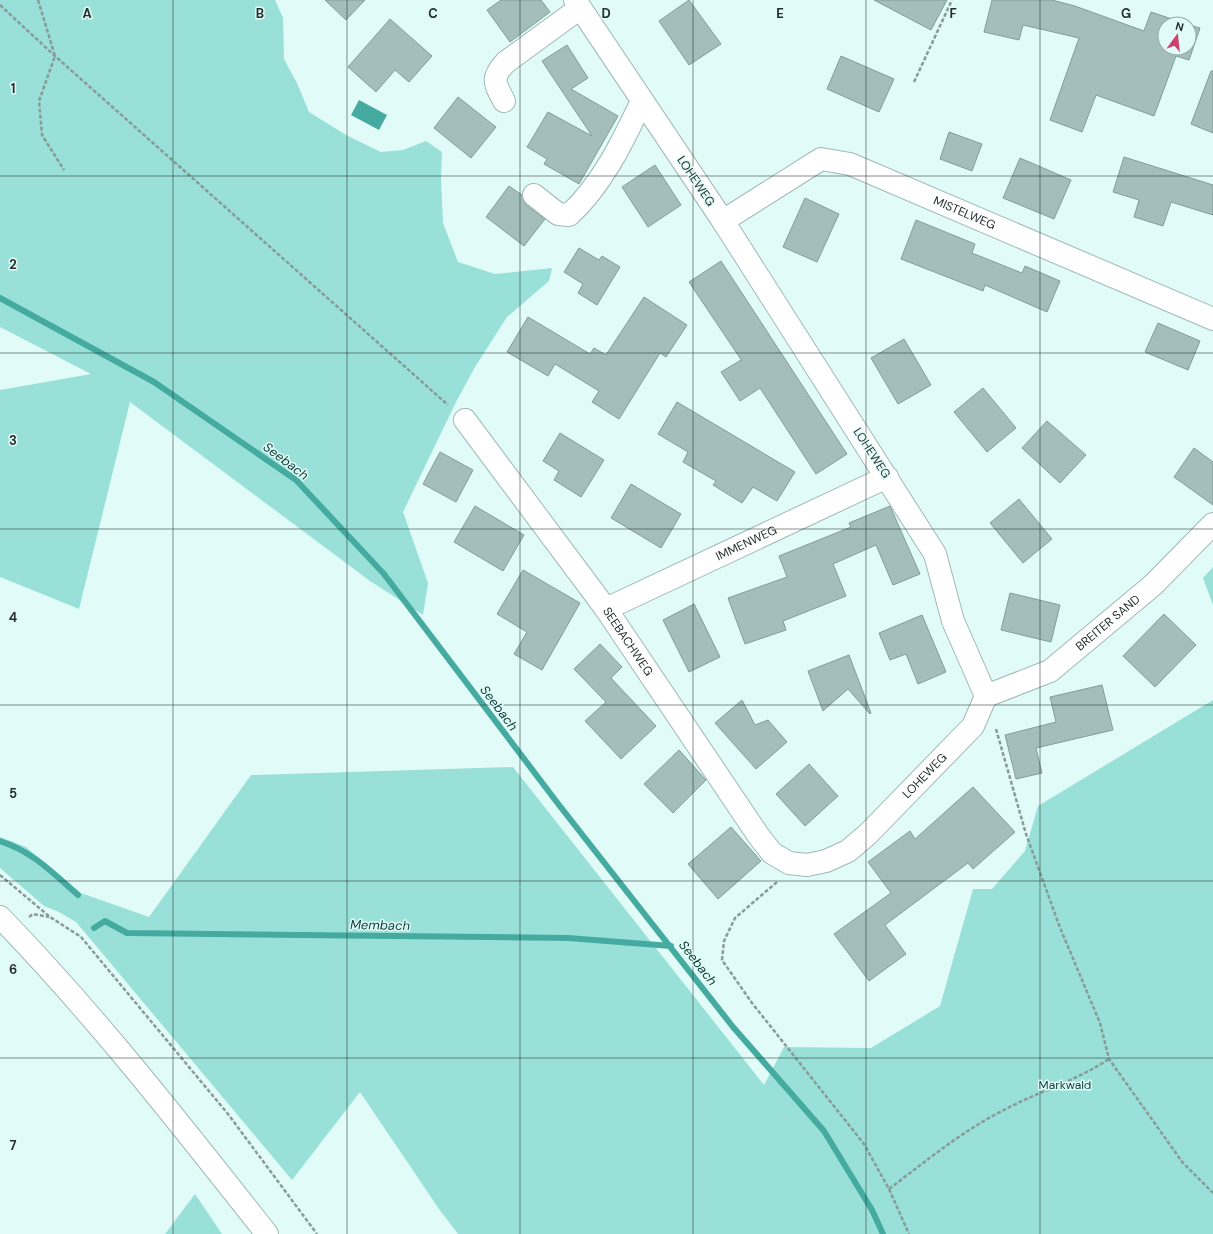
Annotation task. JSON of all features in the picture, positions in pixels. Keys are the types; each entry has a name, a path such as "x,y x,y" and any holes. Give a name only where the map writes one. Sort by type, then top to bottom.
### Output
{"street":[{"path":"504,101 495,83 496,72 506,62 578,4"},
{"name":"LOHEWEG","path":"578,4 642,102 723,221 935,554 953,621 986,696 973,726 868,834 848,851 826,860 807,865 789,863"},
{"path":"534,195 558,214 570,215 584,202 599,179 628,131 642,102"},
{"name":"MISTELWEG","path":"723,221 821,159 850,164 1213,319"},
{"name":"SEEBACHWEG","path":"465,420 606,609 758,835 772,853 789,863"},
{"name":"IMMENWEG","path":"606,609 887,477"},
{"name":"BREITER SAND","path":"986,696 1050,671 1153,585 1213,524"},
{"path":"0,916 86,1012 159,1097 267,1234"}],"path":[{"path":"38,0 55,56 39,101 42,135 64,170"},
{"path":"914,82 952,0"},
{"path":"0,5 55,56 465,420"},
{"path":"986,696 1026,834 1059,925 1100,1023 1109,1059 1183,1163 1213,1193"},
{"path":"789,863 780,880 735,918 724,942 722,960 752,1003 864,1144 889,1189 909,1234"},
{"path":"0,875 50,917 81,937 228,1114 317,1234"},
{"path":"889,1189 965,1132 1002,1111 1048,1089 1087,1073 1109,1059"}],"green space":[{"path":"0,0 275,0 283,18 284,59 297,83 309,112 346,135 381,152 403,150 426,141 442,152 441,178 443,223 458,262 495,274 552,268 549,281 507,317 475,367 456,402 403,512 428,583 423,615 370,581 130,402 79,609 0,577 0,390 91,374 0,327"},
{"path":"1213,567 1213,605 1203,578"},
{"name":"Markwald","path":"1213,700 1213,1234 458,1234 439,1209 360,1092 292,1180 76,922 59,912 44,906 0,868 0,837 26,847 81,893 149,917 251,775 513,767 764,1085 784,1047 871,1048 940,1006 973,889 992,889 1025,851 1038,806"},
{"path":"195,1194 222,1234 165,1234"}],"shaded area":[{"path":"359,100 387,115 379,130 351,115"}],"building":[{"path":"325,0 365,0 346,20"},
{"path":"501,0 541,0 550,12 510,42 487,10"},
{"path":"689,0 721,44 689,65 659,21"},
{"path":"874,0 947,0 931,30"},
{"path":"992,0 1052,0 1075,6 1144,31 1151,12 1163,16 1157,16 1157,56 1176,56 1154,116 1096,95 1082,132 1050,120 1079,38 1023,25 1019,40 984,32"},
{"path":"390,19 432,56 409,82 395,70 376,92 348,67"},
{"path":"1197,27 1200,28 1197,37"},
{"path":"567,45 588,78 571,89 618,116 579,184 544,164 547,159 527,147 548,112 592,136 542,61"},
{"path":"841,56 894,79 879,112 827,89"},
{"path":"1176,56 1190,56 1189,60"},
{"path":"1211,71 1213,71 1213,133 1191,124"},
{"path":"458,97 496,127 471,158 434,128"},
{"path":"949,132 982,144 972,171 940,159"},
{"path":"1124,157 1213,185 1213,215 1171,202 1163,226 1134,217 1139,200 1113,192"},
{"path":"1020,158 1071,180 1054,219 1003,198"},
{"path":"655,165 681,205 648,227 622,187"},
{"path":"509,186 522,195 526,205 545,219 524,246 486,217"},
{"path":"805,198 839,214 817,262 783,247"},
{"path":"916,220 975,244 972,253 1022,273 1025,266 1060,281 1047,312 985,285 983,291 901,259"},
{"path":"579,248 599,260 602,256 620,267 597,305 578,293 583,284 564,272"},
{"path":"721,261 847,454 816,474 760,388 740,401 721,372 741,360 742,361 689,282"},
{"path":"644,297 687,325 666,357 660,353 619,419 592,402 599,391 555,364 548,376 507,352 528,317 590,354 594,348 606,355"},
{"path":"1158,323 1200,341 1188,370 1145,352"},
{"path":"904,339 931,385 898,404 871,358"},
{"path":"983,388 1016,428 987,452 954,412"},
{"path":"677,402 795,472 777,501 753,487 742,503 713,485 716,481 683,462 688,452 658,434"},
{"path":"1047,421 1086,455 1060,483 1022,448"},
{"path":"560,433 604,460 581,497 554,480 559,471 543,461"},
{"path":"1194,448 1213,462 1213,505 1174,477"},
{"path":"440,452 473,470 456,502 423,484"},
{"path":"631,484 681,514 661,548 611,518"},
{"path":"1019,499 1052,539 1023,563 990,523"},
{"path":"475,506 524,535 503,571 454,542"},
{"path":"890,506 920,574 893,585 876,545 833,564 846,596 783,621 786,630 745,644 728,598 787,577 779,556 851,527 849,523"},
{"path":"523,570 580,603 542,670 514,654 527,632 497,614"},
{"path":"1010,593 1060,605 1051,642 1001,630"},
{"path":"694,604 720,657 689,672 663,620"},
{"path":"1164,614 1196,645 1155,687 1123,656"},
{"path":"922,615 946,672 918,684 906,654 890,660 879,633"},
{"path":"600,644 622,667 611,678 656,726 621,759 585,721 606,702 574,669"},
{"path":"849,655 871,713 870,714 848,689 823,711 808,671"},
{"path":"1102,685 1113,730 1036,748 1042,773 1016,779 1005,735 1056,722 1050,697"},
{"path":"742,700 755,725 768,720 787,742 756,769 715,723"},
{"path":"679,750 706,780 673,813 644,784"},
{"path":"809,764 838,796 805,826 776,794"},
{"path":"973,787 1015,832 973,869 968,863 885,925 906,954 869,981 834,934 891,893 868,862 910,831 915,839"},
{"path":"731,827 761,861 718,899 688,864"}],"waterway":[{"name":"Seebach","path":"0,298 154,382 296,480 384,574 559,805 733,1027 824,1131 872,1210 883,1234"},
{"path":"0,841 12,845 32,857 51,871 78,895"},
{"name":"Membach","path":"94,928 105,921 127,933 568,938 671,946"}]}
